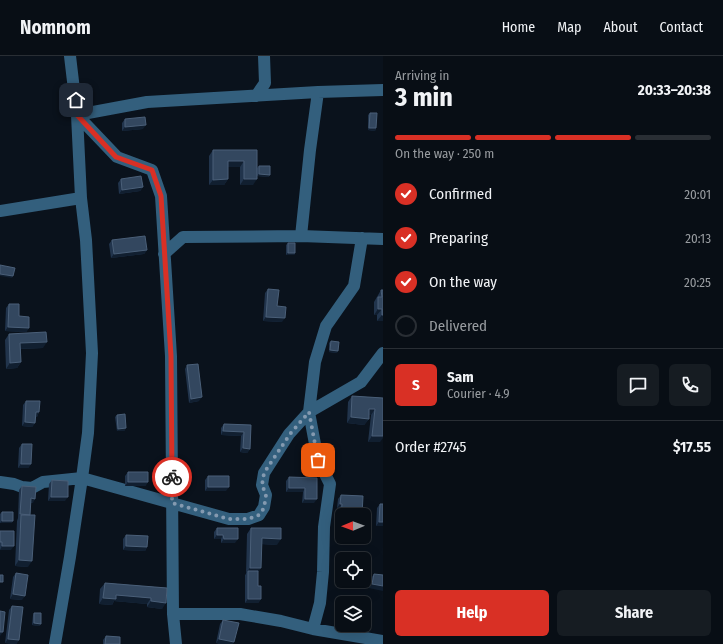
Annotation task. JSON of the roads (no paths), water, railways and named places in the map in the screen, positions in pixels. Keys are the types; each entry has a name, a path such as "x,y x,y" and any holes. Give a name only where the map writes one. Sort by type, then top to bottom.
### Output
{"street":[{"path":"55,644 70,557 88,433 92,353 86,240 81,198 77,115 70,56"},
{"path":"256,96 265,83 264,56"},
{"path":"77,115 147,102 318,92 383,90"},
{"path":"300,236 318,92"},
{"path":"77,115 116,157 152,170 161,196 171,356 173,614 176,644"},
{"path":"0,211 81,198"},
{"path":"164,254 183,237 300,236 383,239"},
{"path":"313,629 320,603 323,572 324,527 330,484 318,460 309,412 315,362 326,326 354,286 362,238"},
{"path":"0,482 32,488 43,482 82,478 229,519 248,519 259,515 264,508 266,495 262,485 264,473 290,434 309,412 361,382 383,353"},
{"path":"173,614 240,614 383,641"}]}
